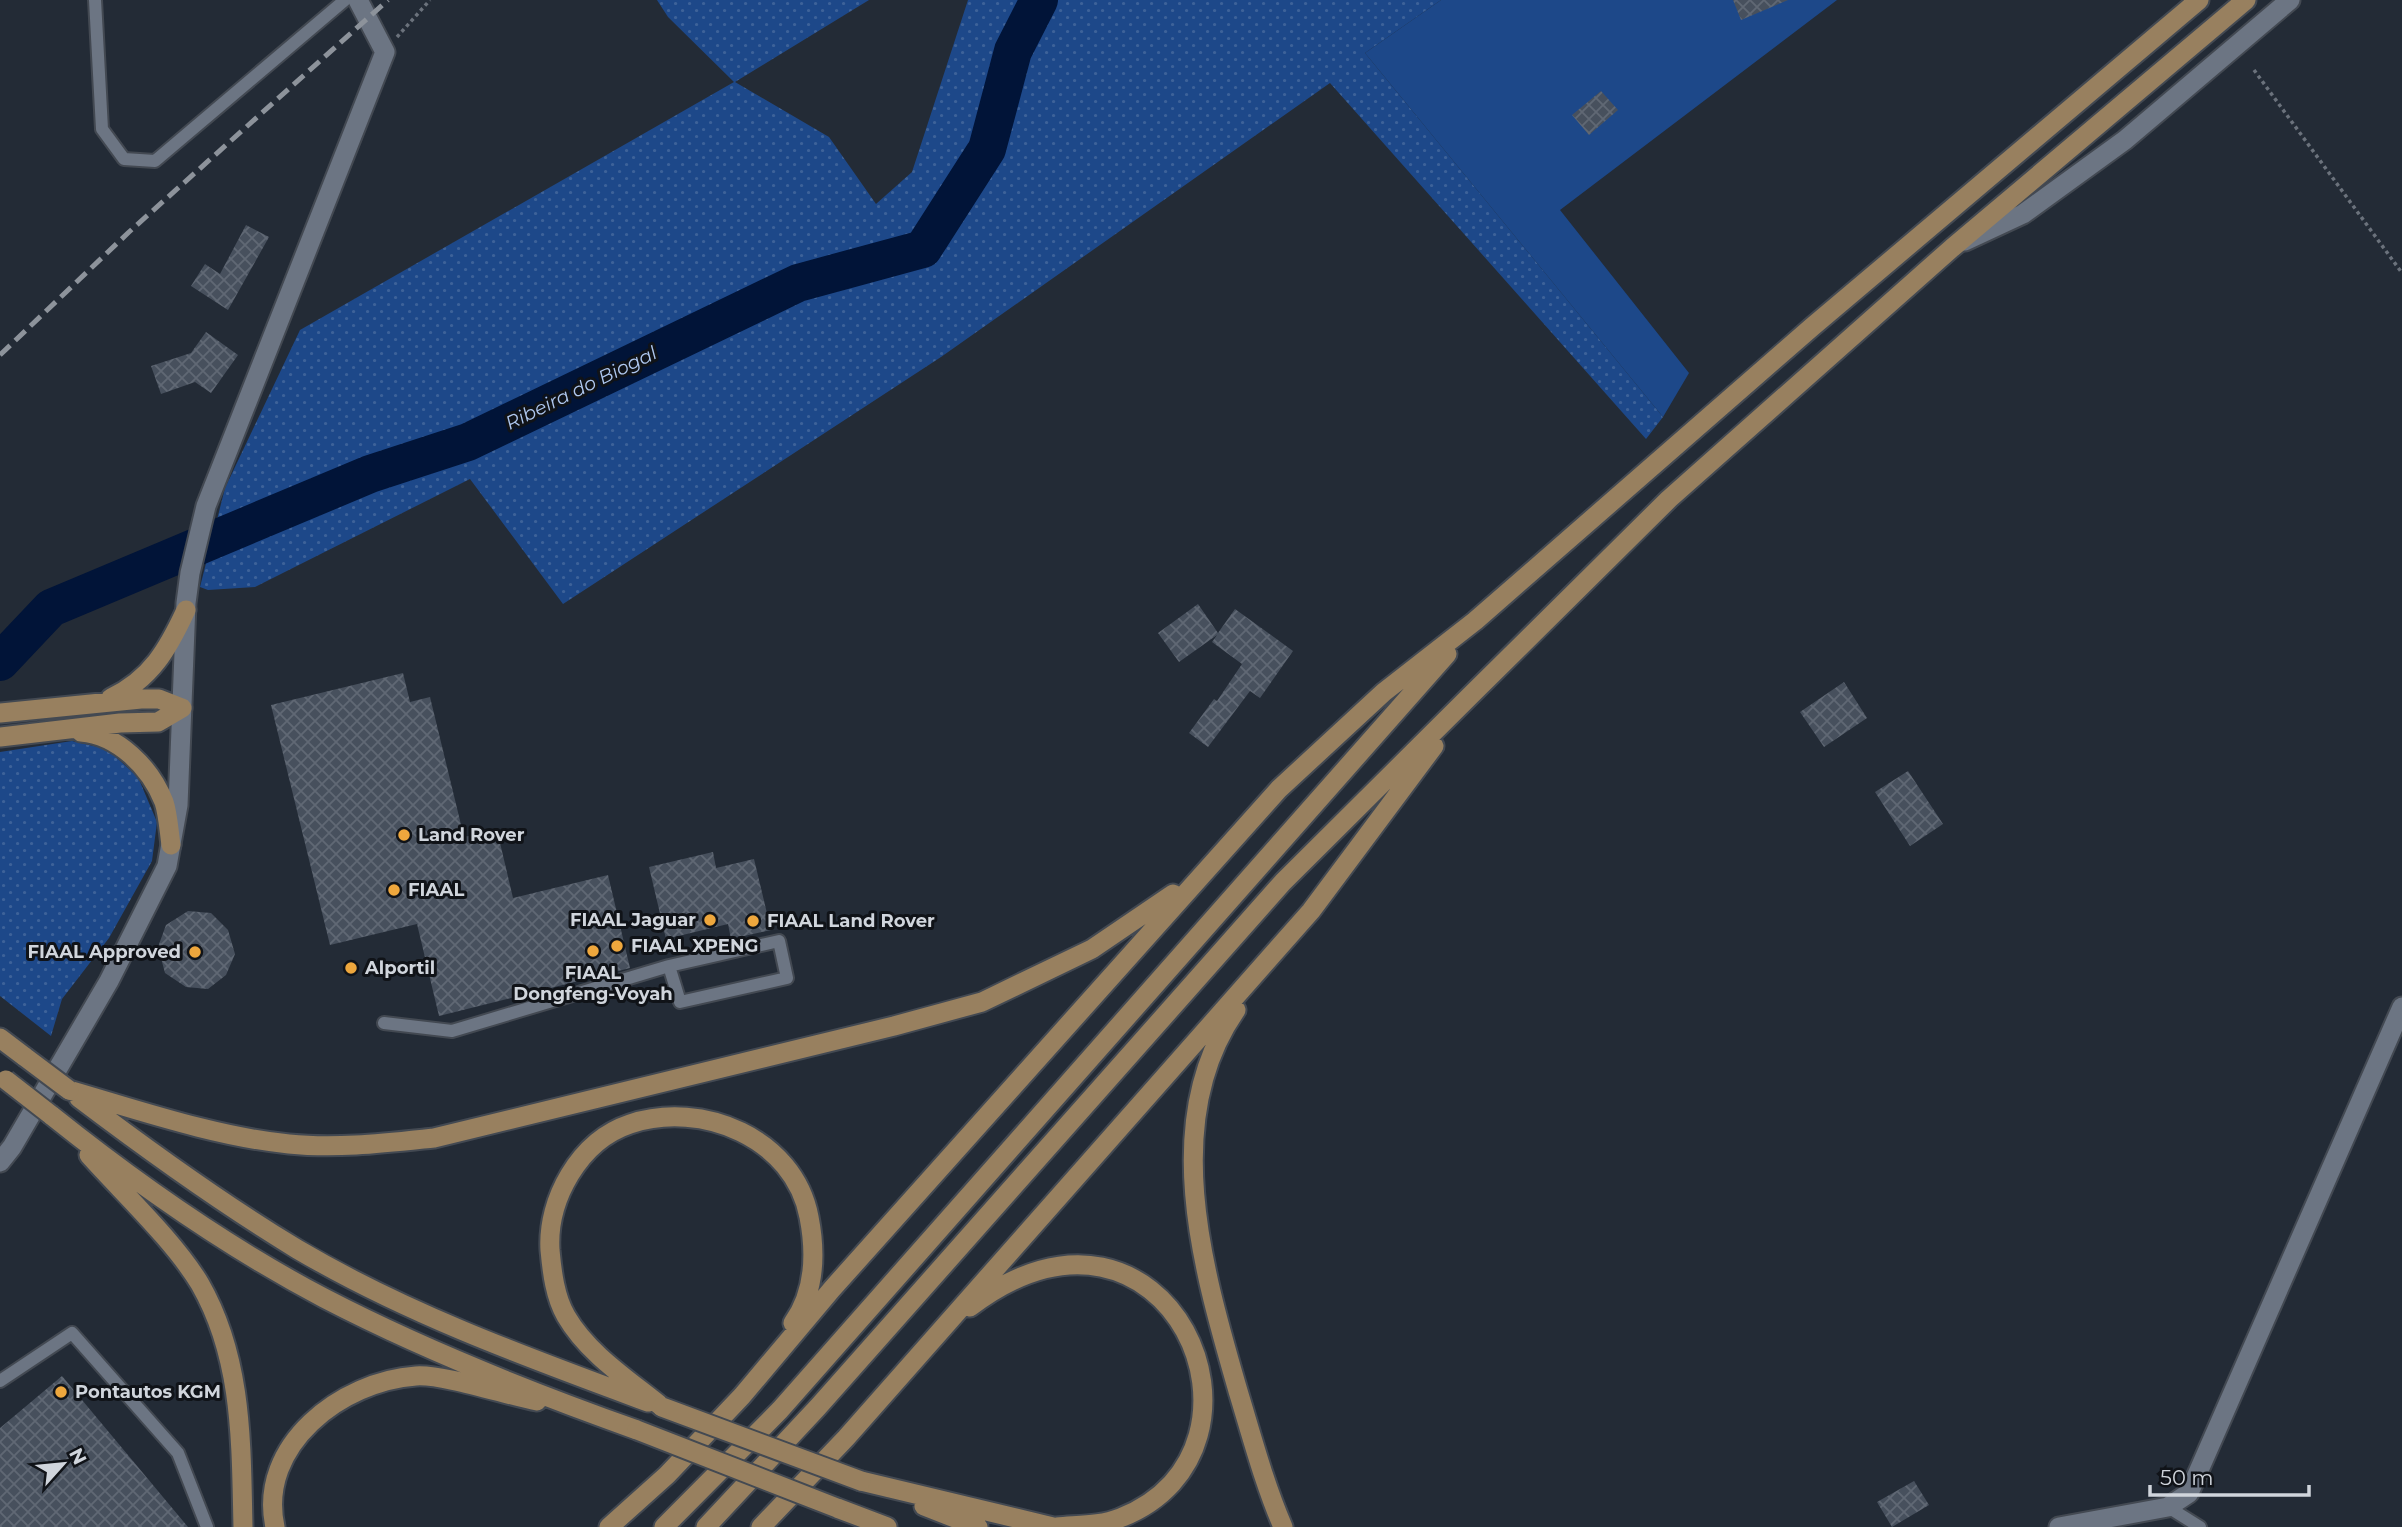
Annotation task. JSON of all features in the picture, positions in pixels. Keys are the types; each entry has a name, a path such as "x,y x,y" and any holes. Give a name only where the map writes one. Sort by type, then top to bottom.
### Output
{"main road":[{"path":"609,1527 667,1475 743,1396 841,1279 1219,855 1279,789 1324,745 1384,692 1475,621 1812,327 2199,0"},
{"path":"706,1527 818,1407 1283,882 1474,692 1670,499 1952,247 2246,0"},
{"path":"79,705 120,693 152,669 170,646 186,610"},
{"path":"664,1527 780,1410 1475,621"},
{"path":"1283,1527 1268,1494 1206,1266 1195,1199 1195,1136 1202,1078 1223,1029 1474,692"},
{"path":"0,713 159,699 182,708"},
{"path":"0,737 120,723 159,722 182,708"},
{"path":"66,731 97,733 126,750 149,774 164,803 171,845"},
{"path":"69,1090 201,1126 288,1144 363,1146 434,1138 982,1002 1092,949 1177,891 1219,855"},
{"path":"765,1524 928,1345 1311,911"},
{"path":"0,1038 156,1157 299,1250 458,1328 978,1527"},
{"path":"3,1078 158,1196 245,1253 324,1298 416,1342 580,1410 887,1527"},
{"path":"662,1407 587,1345 566,1315 552,1274 549,1233 556,1201 573,1168 601,1142 628,1125 664,1117 702,1119 748,1136 768,1148 793,1175 807,1208 815,1247 811,1284 800,1314 743,1396"},
{"path":"57,1120 155,1227 199,1283 224,1337 238,1396 243,1527"},
{"path":"861,1482 1055,1527 1118,1519 1150,1502 1172,1481 1192,1450 1202,1416 1204,1382 1194,1347 1178,1317 1158,1294 1130,1276 1091,1265 1058,1266 1028,1273 1000,1287 972,1306 928,1345"},
{"path":"275,1527 272,1515 276,1482 289,1450 310,1422 341,1398 383,1383 417,1376 580,1410"},
{"path":"837,1508 857,1527"}],"street":[{"path":"0,1161 12,1147 109,981 167,866 178,805 190,573 206,506 385,52 358,0"},
{"path":"1952,247 2023,214 2043,200 2125,140 2290,0"},
{"path":"2059,1527 2168,1507 2189,1493 2402,1007"}],"lane":[{"path":"94,0 102,129 124,159 155,161 345,0"},
{"path":"384,1023 452,1031 646,972 669,966 779,942 787,978 680,1002 669,966"},
{"path":"0,1381 72,1333 178,1453 207,1527"},
{"path":"2168,1507 2200,1527"}],"path":[{"path":"385,52 430,0"},
{"path":"2254,69 2402,273"}],"shaded area":[{"path":"657,0 869,0 735,82 829,137 876,204 912,172 968,0 1441,0 1365,53 1663,417 1646,439 1330,83 941,357 563,604 470,479 255,587 208,590 200,587 225,488 300,330 734,82 668,17"},
{"path":"1441,0 1837,0 1560,210 1689,373 1663,417 1365,53"},
{"path":"72,741 107,749 138,777 157,822 152,861 109,938 62,999 51,1036 0,996 0,752"}],"building":[{"path":"1733,0 1788,0 1741,20"},
{"path":"1601,91 1618,110 1589,135 1572,115"},
{"path":"246,225 269,237 228,310 191,286 205,264 220,274"},
{"path":"206,332 238,355 211,393 195,382 161,394 151,366 191,353"},
{"path":"1198,604 1218,633 1235,609 1293,651 1260,698 1250,691 1208,747 1189,733 1214,699 1217,701 1242,664 1212,642 1217,635 1179,662 1158,633"},
{"path":"403,673 410,702 430,697 464,837 497,830 513,898 608,875 630,968 439,1016 417,924 330,945 271,705"},
{"path":"1844,682 1867,718 1824,747 1800,712"},
{"path":"1908,771 1943,824 1910,846 1875,792"},
{"path":"713,852 716,868 754,859 771,930 731,939 728,924 666,939 649,867"},
{"path":"188,911 211,913 228,930 235,954 226,975 208,989 186,987 165,973 158,947 166,925"},
{"path":"62,1376 188,1527 0,1527 0,1428"},
{"path":"1914,1481 1929,1505 1892,1527 1877,1502"}],"waterway":[{"name":"Ribeira do Biogal","path":"0,662 51,608 370,474 468,442 798,283 923,249 987,149 1013,51 1039,0"}],"railway":[{"path":"0,355 129,232 388,0"}],"place":[{"name":"Land Rover","path":"404,835"},
{"name":"FIAAL","path":"394,890"},
{"name":"FIAAL Jaguar","path":"710,920"},
{"name":"FIAAL Land Rover","path":"753,921"},
{"name":"FIAAL XPENG","path":"617,946"},
{"name":"FIAAL Dongfeng-Voyah","path":"593,951"},
{"name":"FIAAL Approved","path":"195,952"},
{"name":"Alportil","path":"351,968"},
{"name":"Pontautos KGM","path":"61,1392"}]}
